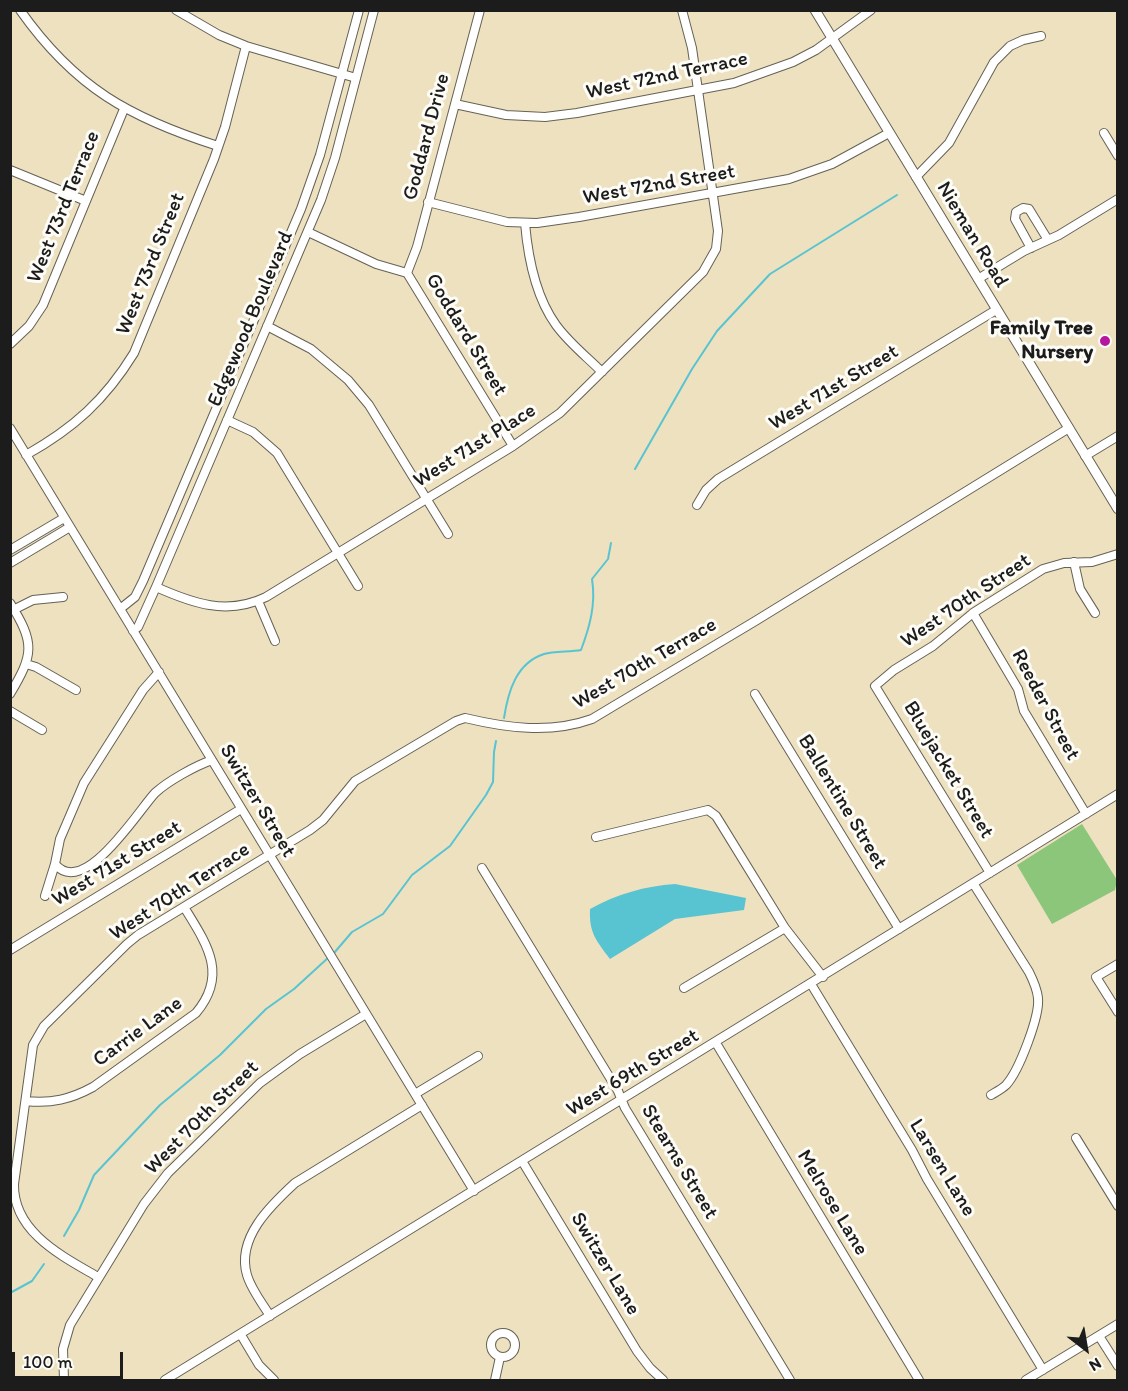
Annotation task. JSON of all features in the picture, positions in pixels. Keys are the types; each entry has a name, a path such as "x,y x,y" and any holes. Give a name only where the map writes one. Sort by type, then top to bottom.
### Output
{"main road":[{"name":"Nieman Road","path":"814,10 1118,509"}],"street":[{"path":"20,10 47,45 74,72 124,109 177,133 218,146"},
{"path":"176,10 211,31 246,46 356,78"},
{"name":"Edgewood Boulevard","path":"120,609 135,597 143,581 301,210 320,156 359,10"},
{"name":"Edgewood Boulevard","path":"134,631 156,587 329,180 374,10"},
{"name":"Goddard Drive","path":"407,273 417,247 480,10"},
{"path":"682,10 690,37 713,194"},
{"name":"West 72nd Terrace","path":"455,104 506,115 544,117 577,113 749,79 777,70 816,50 871,10"},
{"path":"915,177 950,143 994,62 1010,46 1041,36"},
{"name":"West 73rd Street","path":"26,455 67,430 86,415 121,374 145,329 218,146 246,46"},
{"name":"West 73rd Terrace","path":"10,344 29,326 43,305 124,109"},
{"name":"West 72nd Street","path":"428,202 493,219 525,223 579,217 772,183 807,174 853,154 888,133"},
{"path":"1104,133 1118,156"},
{"path":"10,170 86,201"},
{"name":"West 71st Place","path":"156,587 188,601 207,606 227,607 258,601 513,446 560,413 709,265 717,240 713,194"},
{"path":"978,279 1118,199"},
{"path":"1031,248 1015,219 1016,212 1023,208 1029,209 1048,240"},
{"path":"525,223 534,279 541,300 558,327 602,372"},
{"name":"Goddard Street","path":"308,232 376,264 407,273 513,446"},
{"name":"West 71st Street","path":"697,505 706,490 718,480 996,310"},
{"path":"267,326 311,349 348,380 369,405 448,534"},
{"path":"227,420 253,432 277,453 358,586"},
{"name":"West 70th Terrace","path":"98,1277 33,1233 18,1211 14,1198 14,1184 33,1045 44,1026 127,944 270,856 322,820 355,781 456,721 465,718 523,729 565,727 601,714 1068,428"},
{"name":"Switzer Street","path":"10,429 474,1191"},
{"path":"1085,456 1118,436"},
{"path":"10,550 64,518"},
{"path":"10,564 70,527"},
{"name":"West 70th Street","path":"876,686 894,670 933,646 973,613 1043,569 1057,564 1092,562 1118,554"},
{"path":"1074,562 1080,589 1095,613"},
{"path":"10,694 29,654 27,634 13,606 33,600 63,597"},
{"path":"258,601 275,641"},
{"name":"Reeder Street","path":"973,613 1018,689 1024,711 1086,814"},
{"path":"26,664 36,667 76,690"},
{"path":"45,896 60,839 84,783 143,690 159,672"},
{"name":"Bluejacket Street","path":"876,686 990,873"},
{"name":"Ballentine Street","path":"755,694 899,929"},
{"path":"10,711 42,730"},
{"path":"55,864 68,871 79,872 87,868 113,844 155,794 174,780 212,760"},
{"name":"West 69th Street","path":"165,1380 1118,794"},
{"name":"West 71st Street","path":"10,950 241,809"},
{"path":"596,837 708,810 721,824 785,928 823,976"},
{"name":"Stearns Street","path":"482,868 790,1380"},
{"path":"974,883 1029,972 1038,999 1037,1015 1015,1072 1005,1086 991,1095"},
{"name":"Carrie Lane","path":"26,1101 54,1102 78,1095 93,1087 196,1013 201,1007 211,987 212,965 204,940 184,908"},
{"path":"684,988 785,928"},
{"path":"1118,964 1096,977 1118,1012"},
{"name":"Larsen Lane","path":"811,984 1043,1370"},
{"name":"West 70th Street","path":"64,1380 62,1359 66,1334 98,1277 154,1189 184,1156 276,1070 366,1014"},
{"name":"Melrose Lane","path":"716,1043 919,1380"},
{"path":"415,1094 478,1056"},
{"path":"270,1316 245,1270 246,1246 253,1231 275,1202 295,1183 422,1106"},
{"path":"1076,1138 1118,1206"},
{"name":"Switzer Lane","path":"522,1161 637,1351 663,1380"},
{"path":"1026,1380 1118,1324"},
{"path":"240,1335 259,1365 274,1380"},
{"path":"1099,1336 1118,1366"},
{"path":"495,1380 500,1357"}],"green space":[{"path":"1082,824 1117,880 1115,890 1052,924 1017,865"}],"water":[{"path":"675,884 746,898 744,910 675,919 610,959 594,936 590,909 631,892"}],"waterway":[{"path":"635,469 692,369 717,331 770,274 897,195"},
{"path":"504,718 511,689 526,664 544,654 581,650 591,615 592,579 608,559 611,543"},
{"path":"334,953 352,932 383,914 412,875 450,846 493,782 496,741"},
{"path":"64,1236 79,1210 94,1175 160,1105 220,1055 266,1009 294,989 329,957"},
{"path":"10,1293 32,1281 44,1264"}],"place":[{"name":"Family Tree Nursery","path":"1105,341"}]}
